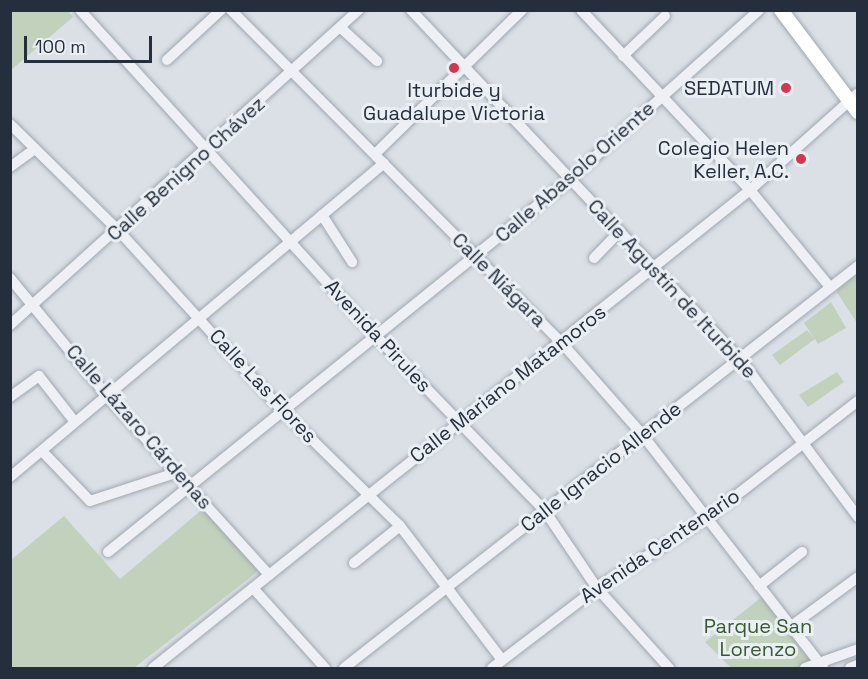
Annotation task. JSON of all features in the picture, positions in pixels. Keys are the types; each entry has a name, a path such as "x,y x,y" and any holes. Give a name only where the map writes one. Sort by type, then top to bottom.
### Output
{"main road":[{"path":"781,10 853,96 858,112"}],"street":[{"name":"Avenida Pirules","path":"80,10 209,149 374,334 546,511 597,588 663,666"},
{"path":"167,60 221,10"},
{"name":"Calle Niágara","path":"231,10 561,342 641,433 820,666"},
{"name":"Calle Benigno Chávez","path":"10,325 295,73 359,10"},
{"name":"Calle Agustín de Iturbide","path":"411,10 465,70 741,360 805,441 858,517"},
{"path":"375,154 465,70 522,10"},
{"path":"581,10 750,190 830,287"},
{"name":"Calle Abasolo Oriente","path":"108,552 190,487 281,409 569,180 759,10"},
{"path":"623,56 665,16"},
{"path":"341,28 377,61"},
{"name":"Calle Mariano Matamoros","path":"153,669 367,494 460,424 655,268 750,190 853,96"},
{"name":"Calle Las Flores","path":"10,124 118,230 281,409 400,526 448,586 502,660"},
{"path":"10,167 35,149"},
{"path":"10,477 198,316 384,163"},
{"path":"322,215 352,262"},
{"path":"594,258 620,231"},
{"name":"Calle Ignacio Allende","path":"344,669 546,511 641,433 741,360 858,266"},
{"name":"Calle Lázaro Cárdenas","path":"10,278 106,395 269,575"},
{"path":"10,397 39,376 75,422"},
{"name":"Avenida Centenario","path":"492,669 597,588 708,518 858,401"},
{"path":"42,451 90,501 175,473"},
{"path":"354,563 400,526"},
{"path":"759,586 802,552"},
{"path":"790,627 858,577"},
{"path":"253,588 326,669"},
{"path":"805,669 820,666 858,649"},
{"path":"850,669 858,665"}],"green space":[{"path":"11,10 68,11 73,17 11,70"},
{"path":"857,273 857,323 836,291"},
{"path":"831,302 846,328 818,344 815,339 780,365 772,355 807,330 814,338 804,323"},
{"path":"837,372 844,382 808,407 799,395"},
{"path":"205,507 259,570 252,576 134,668 11,668 11,560 64,516 120,579"},
{"name":"Parque San Lorenzo","path":"763,596 813,661 798,668 731,668 705,642"}],"place":[{"name":"Iturbide y Guadalupe Victoria","path":"454,68"},
{"name":"SEDATUM","path":"786,88"},
{"name":"Colegio Helen Keller, A.C.","path":"801,159"}]}
